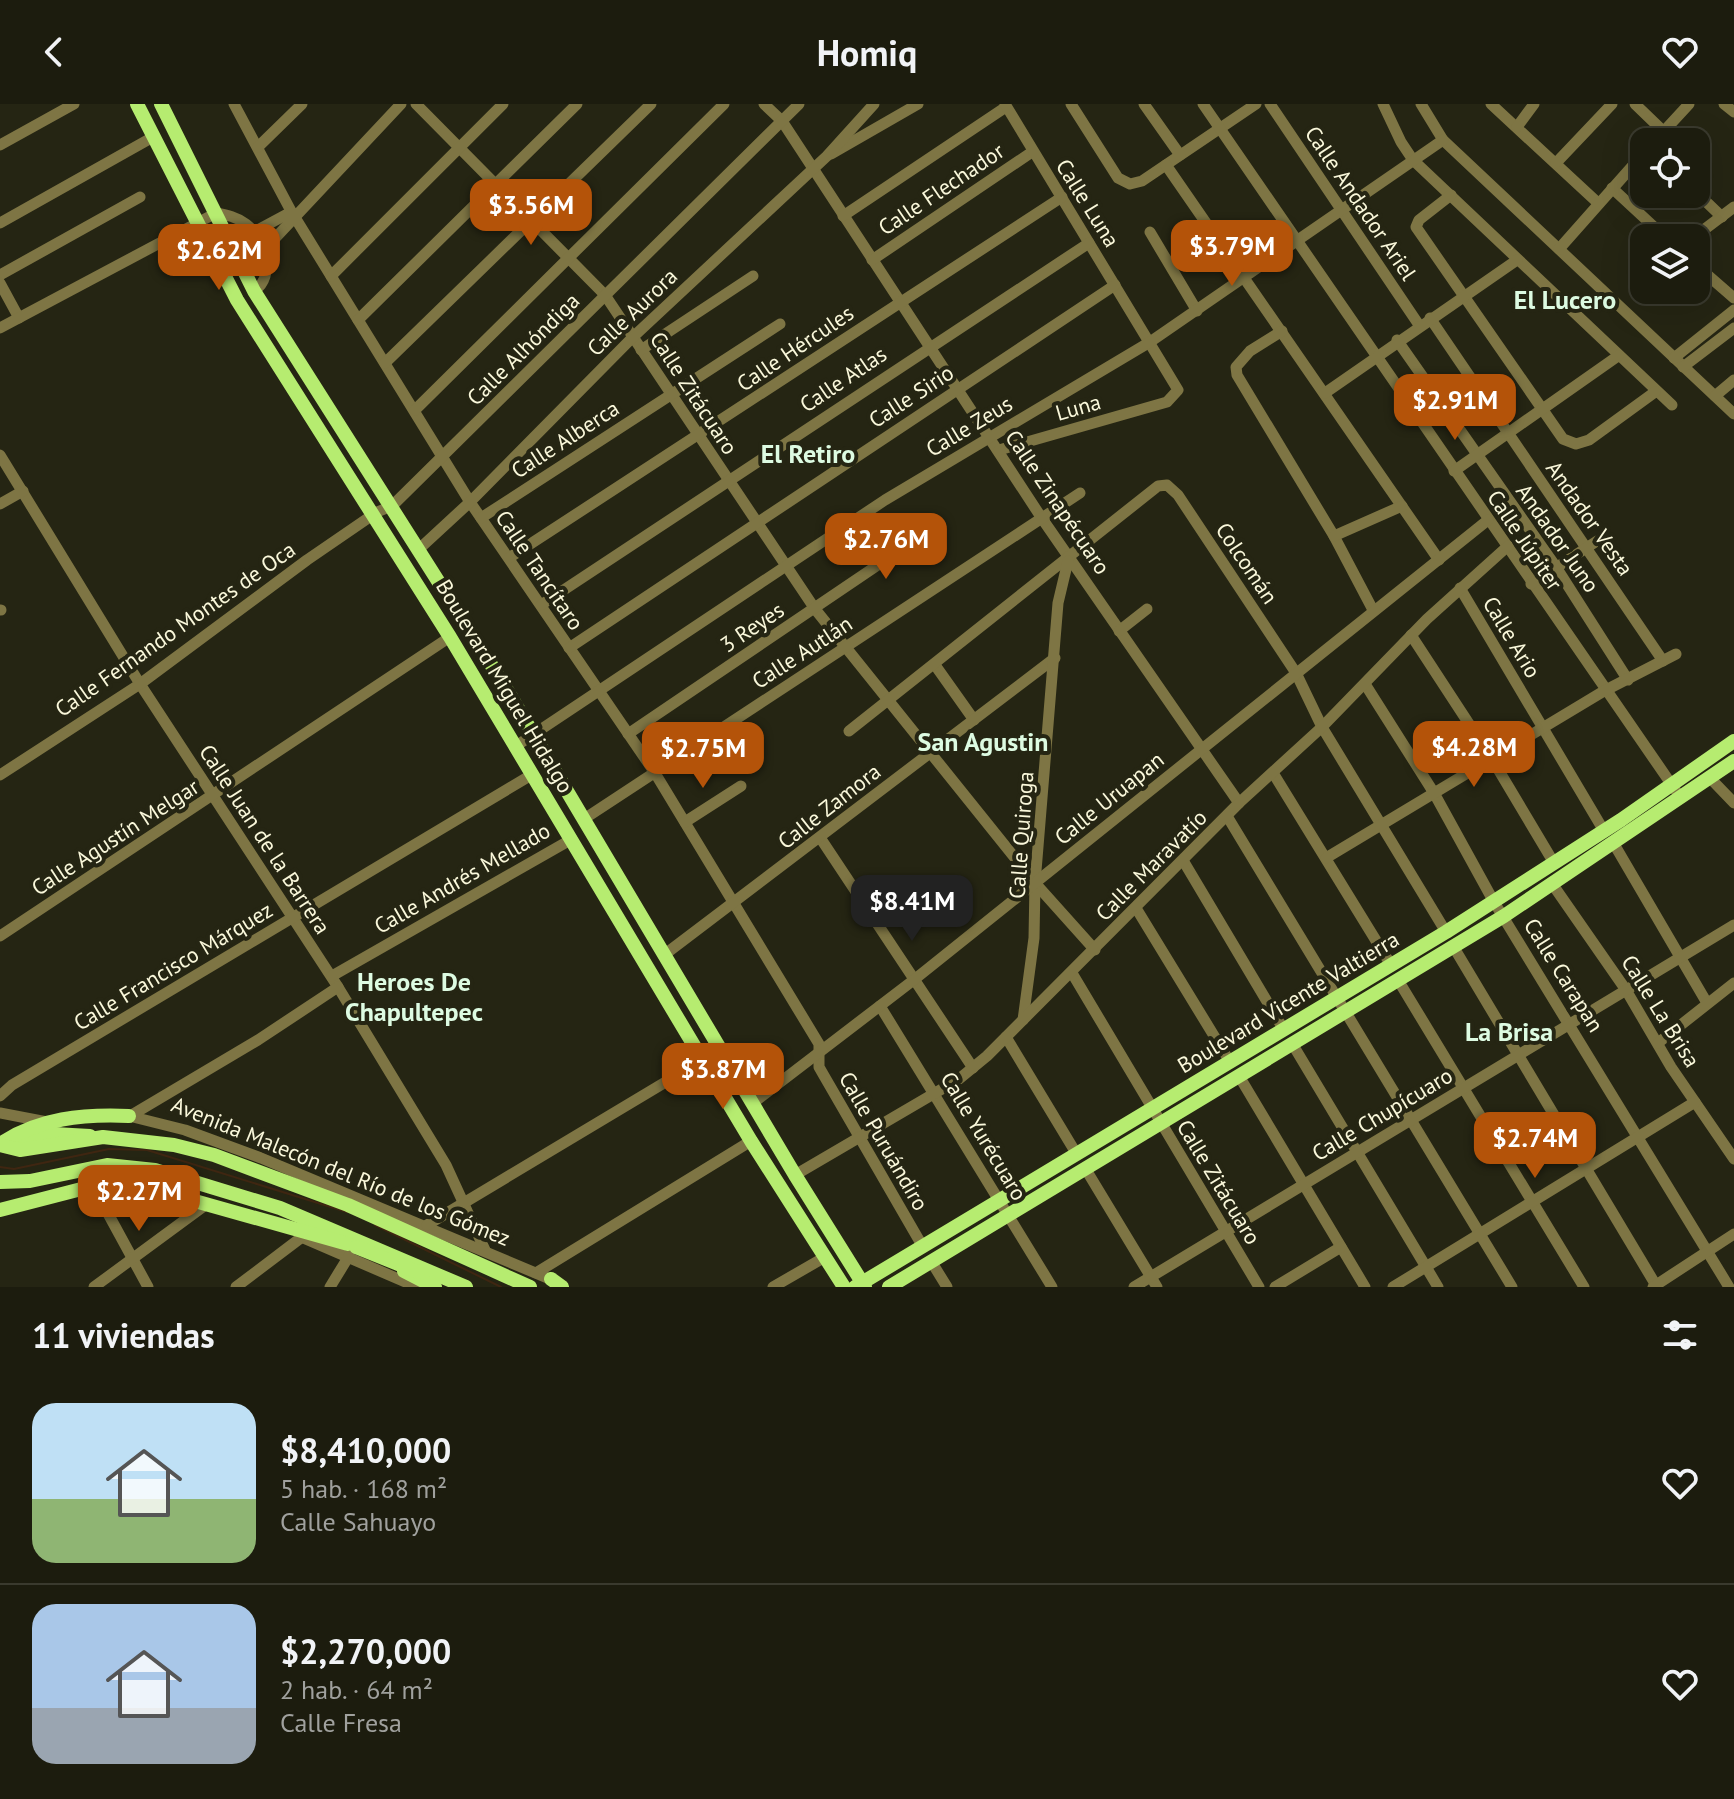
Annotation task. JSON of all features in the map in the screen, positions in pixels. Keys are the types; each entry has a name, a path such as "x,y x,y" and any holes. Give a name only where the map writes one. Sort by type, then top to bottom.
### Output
{"main road":[{"name":"Boulevard Miguel Hidalgo","path":"137,104 237,300 450,637 751,1141 844,1287"},
{"name":"Boulevard Miguel Hidalgo","path":"161,104 254,291 534,735 861,1286"},
{"path":"201,228 218,249 240,290 254,291"},
{"name":"Boulevard Vicente Valtierra","path":"896,1284 1398,980 1494,902 1734,741"},
{"name":"Boulevard Vicente Valtierra","path":"861,1286 999,1198 1391,965 1504,916 1734,761"},
{"path":"707,1063 741,1102 753,1103"},
{"name":"Avenida Malecón del Río de los Gómez","path":"47,1122 95,1114 129,1116"},
{"path":"3,1143 47,1122"},
{"name":"Avenida Malecón del Río de los Gómez","path":"3,1143 54,1134 174,1145 214,1155 533,1280"},
{"path":"0,1182 30,1181 107,1165 141,1167 238,1194 339,1231 466,1287"},
{"path":"0,1210 93,1186 138,1185 352,1251 418,1279 450,1287"},
{"path":"339,1231 435,1287"},
{"path":"846,1259 886,1269"},
{"path":"831,1287 834,1272"}],"street":[{"path":"0,145 74,104"},
{"name":"Calle Tancítaro","path":"234,104 331,276 444,455 470,502 655,773 736,902 819,1044 820,1053"},
{"path":"258,147 302,104"},
{"path":"264,250 296,211 401,104"},
{"name":"Calle Zitácuaro","path":"416,104 605,295 815,609 1035,883 1095,950"},
{"path":"331,276 503,104"},
{"path":"358,320 577,104"},
{"path":"385,363 651,104"},
{"path":"415,410 724,104"},
{"name":"Calle Zinapécuaro","path":"764,104 782,121 1041,517 1200,751 1239,803"},
{"name":"Calle Alhóndiga","path":"373,515 392,506 799,104"},
{"name":"Calle Aurora","path":"418,550 470,502 633,337 827,156 874,104"},
{"path":"827,156 918,104"},
{"path":"1071,104 1118,178 1125,183 1135,183 1166,165 1256,104"},
{"path":"1144,104 1180,155"},
{"name":"Calle Júpiter","path":"1203,104 1680,799"},
{"name":"Calle Andador Ariel","path":"1270,104 1424,322"},
{"path":"1383,104 1416,158 1451,195 1672,405"},
{"path":"1421,104 1441,141 1734,414"},
{"path":"1491,104 1598,203"},
{"path":"1517,127 1534,104"},
{"path":"1593,122 1597,104"},
{"path":"1556,163 1612,104"},
{"path":"1635,104 1660,128"},
{"path":"1666,128 1689,104"},
{"path":"1724,104 1734,112"},
{"path":"843,216 1005,106"},
{"name":"Calle Luna","path":"1005,106 1177,386 1177,393 1167,402"},
{"path":"0,223 153,137"},
{"name":"Calle Zeus","path":"516,746 783,565 990,436 1150,342 1441,141"},
{"name":"Calle Flechador","path":"872,260 1032,152"},
{"path":"1166,165 1439,560"},
{"path":"1559,249 1630,168"},
{"path":"1612,188 1651,224"},
{"path":"1451,195 1419,220 1416,227 1541,410 1567,442 1576,444 1589,440 1655,392"},
{"path":"0,275 140,197"},
{"name":"Calle Hércules","path":"509,558 1062,197"},
{"path":"1710,205 1722,217"},
{"path":"1710,226 1734,207"},
{"path":"254,232 296,211"},
{"path":"0,328 201,228 216,213 240,219 254,232 264,250 265,275 261,286 254,291"},
{"path":"1150,232 1197,311"},
{"name":"Calle Atlas","path":"541,605 929,345 1089,243"},
{"path":"1325,393 1397,340 1517,260"},
{"path":"641,350 753,276"},
{"path":"1710,277 1734,298"},
{"path":"0,283 19,318"},
{"name":"Calle Sirio","path":"569,648 1115,285"},
{"path":"1674,358 1734,310"},
{"name":"Andador Vesta","path":"1424,322 1592,544 1663,661"},
{"name":"Calle Alberca","path":"481,518 780,324"},
{"path":"1683,367 1734,328"},
{"path":"1282,331 1240,360 1236,367 1237,375 1334,536 1373,610"},
{"name":"Andador Juno","path":"1397,340 1556,567 1628,680"},
{"path":"1454,471 1618,356"},
{"path":"1715,396 1734,380"},
{"name":"Luna","path":"999,450 1167,402"},
{"name":"Calle Juan de la Barrera","path":"0,455 140,684 335,982 464,1201 485,1250"},
{"name":"Colcomán","path":"1070,556 1158,486 1169,486 1178,495 1296,673 1322,727 1655,1286"},
{"path":"0,504 23,491"},
{"name":"Calle Autlán","path":"584,819 1080,493"},
{"path":"1334,536 1402,506"},
{"name":"Calle Fernando Montes de Oca","path":"0,775 140,684 373,515"},
{"name":"Calle Uruapan","path":"753,1103 915,979 1488,520"},
{"name":"3 Reyes","path":"628,734 937,525"},
{"path":"1531,584 1592,544"},
{"name":"Calle Maravatío","path":"795,1175 973,1068 1184,862 1239,803 1322,727 1411,635 1508,546"},
{"path":"849,731 1070,556"},
{"name":"Calle Quiroga","path":"1023,1021 1037,904 1035,883 1060,586 1070,556"},
{"name":"Calle Ario","path":"1460,588 1604,831"},
{"path":"1119,631 1147,609"},
{"path":"1411,635 1492,759 1554,863"},
{"name":"Calle Agustín Melgar","path":"0,936 450,637"},
{"path":"1326,858 1604,691 1676,654"},
{"name":"Calle Zamora","path":"664,955 821,839 1055,658"},
{"path":"935,665 974,720"},
{"name":"Calle Carapan","path":"1365,684 1434,793 1494,902 1571,1023 1729,1287"},
{"path":"1273,773 1391,965"},
{"name":"Calle Francisco Márquez","path":"0,1096 12,1085 533,774"},
{"path":"1710,778 1734,803"},
{"path":"685,822 741,786"},
{"path":"1227,816 1512,1287"},
{"name":"Calle Andrés Mellado","path":"129,1116 258,1040 335,982 572,839"},
{"path":"821,839 973,1068"},
{"path":"1614,844 1707,1003"},
{"path":"1184,862 1284,1030"},
{"name":"Calle La Brisa","path":"1553,885 1626,990 1734,1159"},
{"path":"1136,908 1230,1062"},
{"name":"Calle Chupícuaro","path":"1134,1287 1154,1282 1227,1232 1734,925"},
{"name":"Calle Zitácuaro","path":"1072,973 1259,1287"},
{"path":"1398,980 1584,1287"},
{"path":"1658,1043 1734,983"},
{"name":"Calle Yurécuaro","path":"880,1006 1052,1287"},
{"path":"1006,1037 1076,1153"},
{"path":"1293,1045 1438,1287"},
{"name":"Calle Puruándiro","path":"820,1053 819,1067 923,1247"},
{"path":"427,1225 707,1063"},
{"path":"1239,1076 1365,1287"},
{"path":"1393,1287 1695,1102"},
{"name":"Avenida Malecón del Río de los Gómez","path":"0,1113 47,1122"},
{"name":"Avenida Malecón del Río de los Gómez","path":"129,1116 185,1130 427,1225 485,1250 533,1280 560,1284"},
{"path":"533,1280 751,1141"},
{"path":"1085,1168 1154,1282"},
{"path":"93,1186 148,1287"},
{"path":"162,1192 352,1251 330,1287"},
{"path":"94,1287 204,1206"},
{"path":"1655,1286 1734,1234"},
{"path":"236,1287 302,1237"},
{"path":"1275,1287 1341,1247"},
{"path":"773,1287 825,1257"},
{"path":"931,1261 947,1287"}],"waterway":[{"path":"0,1167 14,1169 109,1149 147,1150 347,1212"},
{"path":"375,1225 501,1287"}],"district":[{"name":"El Lucero","path":"1565,300"},
{"name":"El Retiro","path":"808,454"},
{"name":"San Agustin","path":"983,742"},
{"name":"Heroes De Chapultepec","path":"414,997"},
{"name":"La Brisa","path":"1509,1032"}]}
